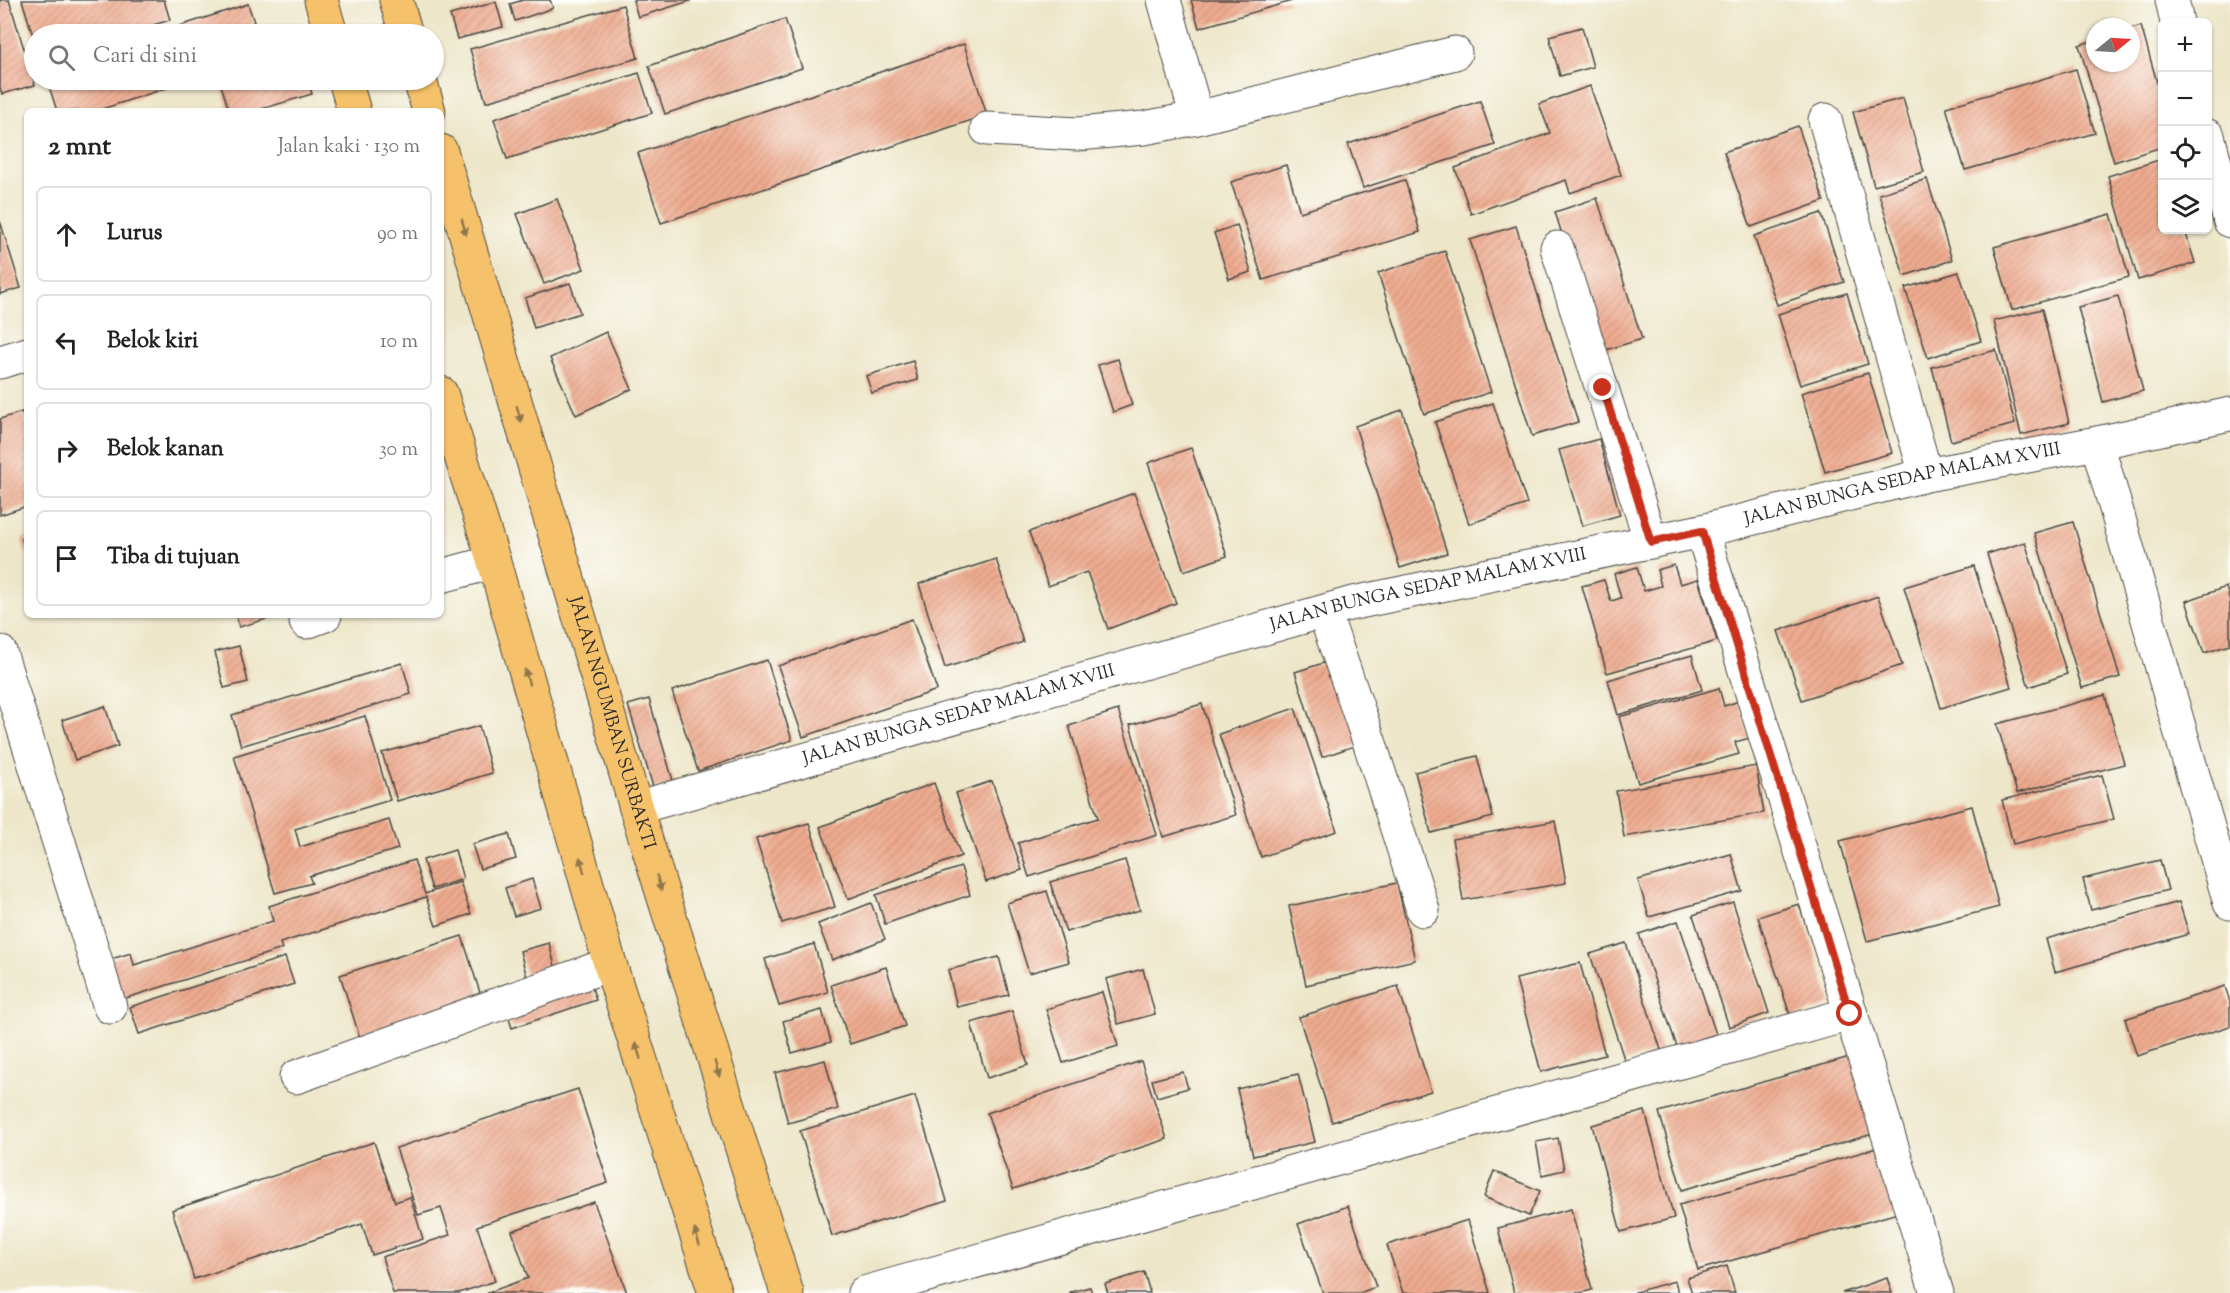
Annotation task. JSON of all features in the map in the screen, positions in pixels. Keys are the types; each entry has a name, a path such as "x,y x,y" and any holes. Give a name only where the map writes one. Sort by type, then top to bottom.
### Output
{"highway":[{"path":"321,0 328,24"},
{"path":"396,0 403,24"},
{"path":"348,90 353,108"},
{"path":"423,90 428,108"},
{"name":"JALAN NGUMBAN SURBAKTI","path":"444,161 636,808 787,1293"},
{"path":"444,403 494,562 610,964 715,1293"}],"street":[{"path":"1164,0 1197,118"},
{"path":"2172,0 2177,18"},
{"path":"987,129 1078,134 1144,128 1197,118 1455,53"},
{"path":"1825,120 1926,475"},
{"path":"2212,152 2230,222"},
{"path":"1557,248 1651,542"},
{"path":"0,362 24,355"},
{"name":"JALAN BUNGA SEDAP MALAM XVIII","path":"636,808 1349,604 1702,531 1926,475 2097,443 2230,414"},
{"path":"2097,443 2230,903"},
{"path":"1702,531 1936,1293"},
{"path":"444,575 494,562"},
{"path":"1324,612 1370,744 1423,910"},
{"path":"0,652 110,1007"},
{"path":"296,1077 610,964"},
{"path":"864,1293 1850,1014"}],"building":[{"path":"0,0 9,0 24,49 24,88 2,94 0,88"},
{"path":"22,0 164,0 170,20 157,24 29,24"},
{"path":"523,0 550,0 553,8 515,21 510,4"},
{"path":"633,0 690,0 690,1 638,17"},
{"path":"1191,0 1292,0 1292,1 1199,28"},
{"path":"496,2 503,27 457,39 450,15"},
{"path":"248,4 255,24 186,24"},
{"path":"623,5 638,58 486,102 470,49"},
{"path":"785,19 802,68 665,114 649,66"},
{"path":"2140,26 2158,86 2158,148 2114,162 2087,72 2140,72"},
{"path":"1582,27 1593,67 1560,76 1549,36"},
{"path":"2086,43 2086,68 2079,45"},
{"path":"964,44 987,115 661,223 638,153"},
{"path":"2076,69 2095,133 1965,170 1946,107"},
{"path":"639,73 652,113 507,159 494,119"},
{"path":"1590,86 1621,175 1570,193 1566,180 1471,214 1455,168 1550,133 1539,104"},
{"path":"50,90 160,90 105,108 56,108"},
{"path":"223,90 311,90 312,94 265,108 228,108"},
{"path":"1903,98 1924,172 1874,186 1853,112"},
{"path":"1480,101 1495,145 1363,188 1348,144"},
{"path":"1798,126 1824,201 1751,227 1724,152"},
{"path":"2158,160 2158,234 2186,234 2195,263 2138,280 2108,176"},
{"path":"1286,165 1300,212 1405,180 1420,232 1263,280 1231,182"},
{"path":"1927,179 1952,260 1904,276 1879,194"},
{"path":"1597,198 1642,339 1599,352 1555,212"},
{"path":"557,199 584,269 544,284 517,214"},
{"path":"1821,213 1844,282 1777,305 1754,236"},
{"path":"2111,214 2129,277 2012,310 1994,247"},
{"path":"0,221 21,288 0,294"},
{"path":"1237,225 1251,272 1229,279 1214,233"},
{"path":"1516,226 1578,422 1532,436 1470,240"},
{"path":"1445,251 1491,392 1424,414 1378,273"},
{"path":"1959,272 1981,341 1928,358 1905,288"},
{"path":"570,283 580,313 534,328 525,298"},
{"path":"1847,293 1868,364 1800,385 1778,314"},
{"path":"2118,296 2143,391 2103,402 2078,307"},
{"path":"2042,309 2069,423 2021,435 1994,321"},
{"path":"606,332 632,389 576,415 550,358"},
{"path":"1996,350 2015,424 1951,441 1932,367"},
{"path":"1118,359 1132,405 1113,412 1098,365"},
{"path":"913,361 918,380 872,393 866,376"},
{"path":"1868,373 1892,453 1825,472 1801,393"},
{"path":"1493,403 1527,504 1469,524 1435,422"},
{"path":"1402,410 1447,553 1400,568 1355,426"},
{"path":"22,412 24,418 24,507 0,515 0,419"},
{"path":"1599,439 1620,515 1582,526 1559,450"},
{"path":"1191,448 1227,556 1184,571 1148,463"},
{"path":"1134,493 1176,603 1108,629 1087,572 1048,586 1029,532"},
{"path":"2073,522 2120,677 2082,688 2034,533"},
{"path":"2025,542 2067,674 2029,687 1987,554"},
{"path":"996,559 1023,642 945,668 919,584"},
{"path":"1674,565 1680,584 1698,579 1717,641 1607,673 1582,586 1604,580 1611,601 1621,598 1614,574 1637,567 1644,591 1661,586 1657,570"},
{"path":"1974,566 2011,687 1941,708 1904,587"},
{"path":"2226,587 2230,601 2230,645 2204,653 2186,601"},
{"path":"1878,596 1902,665 1802,700 1778,631"},
{"path":"237,618 270,618 239,627"},
{"path":"912,619 937,690 803,737 778,666"},
{"path":"239,646 248,682 224,688 215,652"},
{"path":"1692,655 1702,690 1618,715 1608,680"},
{"path":"1336,659 1363,743 1322,757 1295,672"},
{"path":"767,660 792,740 698,771 672,691"},
{"path":"402,663 411,694 241,746 232,715"},
{"path":"1719,688 1724,706 1739,701 1750,738 1735,742 1739,754 1638,783 1619,717"},
{"path":"2105,695 2124,764 2017,793 1997,724"},
{"path":"649,699 674,784 654,790 628,705"},
{"path":"1202,704 1236,815 1163,837 1130,725"},
{"path":"105,706 118,746 75,760 62,720"},
{"path":"1295,708 1337,831 1261,857 1219,734"},
{"path":"1118,710 1157,835 1029,877 1018,843 1098,818 1069,726"},
{"path":"365,716 390,800 295,829 300,847 389,820 398,849 309,876 312,883 275,893 234,756"},
{"path":"479,726 492,773 397,801 382,753"},
{"path":"1477,756 1493,817 1431,833 1415,772"},
{"path":"1756,766 1764,813 1624,837 1616,791"},
{"path":"2102,775 2114,819 2013,844 2002,800"},
{"path":"992,781 1022,870 986,882 956,793"},
{"path":"934,783 961,856 848,899 820,827"},
{"path":"1972,806 1999,907 1867,941 1840,841"},
{"path":"1555,821 1566,883 1463,900 1452,839"},
{"path":"809,823 835,907 782,923 756,839"},
{"path":"509,834 516,859 480,869 472,844"},
{"path":"455,850 463,879 432,889 423,860"},
{"path":"1731,854 1742,891 1649,917 1638,880"},
{"path":"414,860 425,894 460,882 471,914 436,926 426,897 280,943 282,949 120,1000 108,960 131,953 134,965 273,921 269,906"},
{"path":"1125,860 1140,910 1066,932 1050,882"},
{"path":"2160,860 2168,890 2091,910 2083,879"},
{"path":"961,867 970,895 885,924 876,895"},
{"path":"532,879 541,908 514,916 505,888"},
{"path":"1397,883 1415,960 1306,985 1289,906"},
{"path":"1047,891 1069,962 1029,973 1007,903"},
{"path":"1733,902 1769,1013 1729,1027 1693,915"},
{"path":"2179,902 2189,934 2055,972 2046,939"},
{"path":"871,903 885,939 832,960 818,924"},
{"path":"1799,904 1832,1004 1791,1018 1758,917"},
{"path":"1678,921 1716,1034 1677,1047 1639,934"},
{"path":"462,936 482,999 360,1038 340,975"},
{"path":"549,943 556,970 527,978 520,951"},
{"path":"1626,943 1661,1050 1625,1062 1590,954"},
{"path":"814,944 828,992 779,1006 765,959"},
{"path":"285,957 294,984 139,1034 130,1007"},
{"path":"999,957 1009,995 957,1007 948,970"},
{"path":"1580,963 1605,1055 1541,1072 1516,979"},
{"path":"886,967 905,1026 850,1044 831,985"},
{"path":"1143,969 1155,1014 1118,1024 1106,979"},
{"path":"590,982 596,1000 512,1028 506,1009"},
{"path":"1398,986 1431,1091 1332,1122 1299,1017"},
{"path":"2225,986 2230,1002 2230,1026 2137,1056 2125,1019"},
{"path":"1102,992 1118,1046 1063,1063 1046,1009"},
{"path":"822,1010 831,1042 792,1053 783,1021"},
{"path":"1012,1011 1028,1065 987,1078 971,1023"},
{"path":"1853,1056 1876,1133 1682,1190 1659,1112"},
{"path":"825,1060 838,1109 788,1123 775,1073"},
{"path":"1141,1061 1167,1139 1013,1189 987,1113"},
{"path":"1183,1072 1188,1088 1157,1097 1152,1080"},
{"path":"1298,1074 1315,1142 1253,1156 1237,1089"},
{"path":"578,1089 608,1183 477,1226 495,1281 459,1293 393,1293 382,1257 450,1235 441,1208 418,1215 396,1148"},
{"path":"915,1096 947,1201 832,1236 800,1131"},
{"path":"1645,1111 1674,1218 1621,1232 1592,1125"},
{"path":"1558,1138 1564,1170 1542,1175 1536,1142"},
{"path":"374,1142 395,1202 410,1197 423,1239 372,1255 362,1224 194,1279 172,1210"},
{"path":"1880,1147 1898,1213 1698,1270 1679,1205"},
{"path":"1494,1171 1540,1191 1529,1216 1484,1197"},
{"path":"594,1202 627,1293 487,1293 528,1278 512,1231"},
{"path":"1348,1206 1376,1287 1359,1293 1323,1293 1298,1224"},
{"path":"1571,1209 1592,1290 1580,1293 1514,1293 1498,1228"},
{"path":"1468,1220 1490,1293 1403,1293 1387,1245"},
{"path":"1727,1266 1735,1293 1692,1293 1687,1278"},
{"path":"1144,1272 1150,1293 1108,1293 1105,1284"},
{"path":"1887,1278 1892,1293 1842,1293"},
{"path":"1675,1281 1678,1293 1635,1293 1635,1292"},
{"path":"1090,1287 1092,1293 1070,1293 1070,1292"}],"route":[{"path":"1603,388 1651,542 1702,531 1850,1014"}]}
